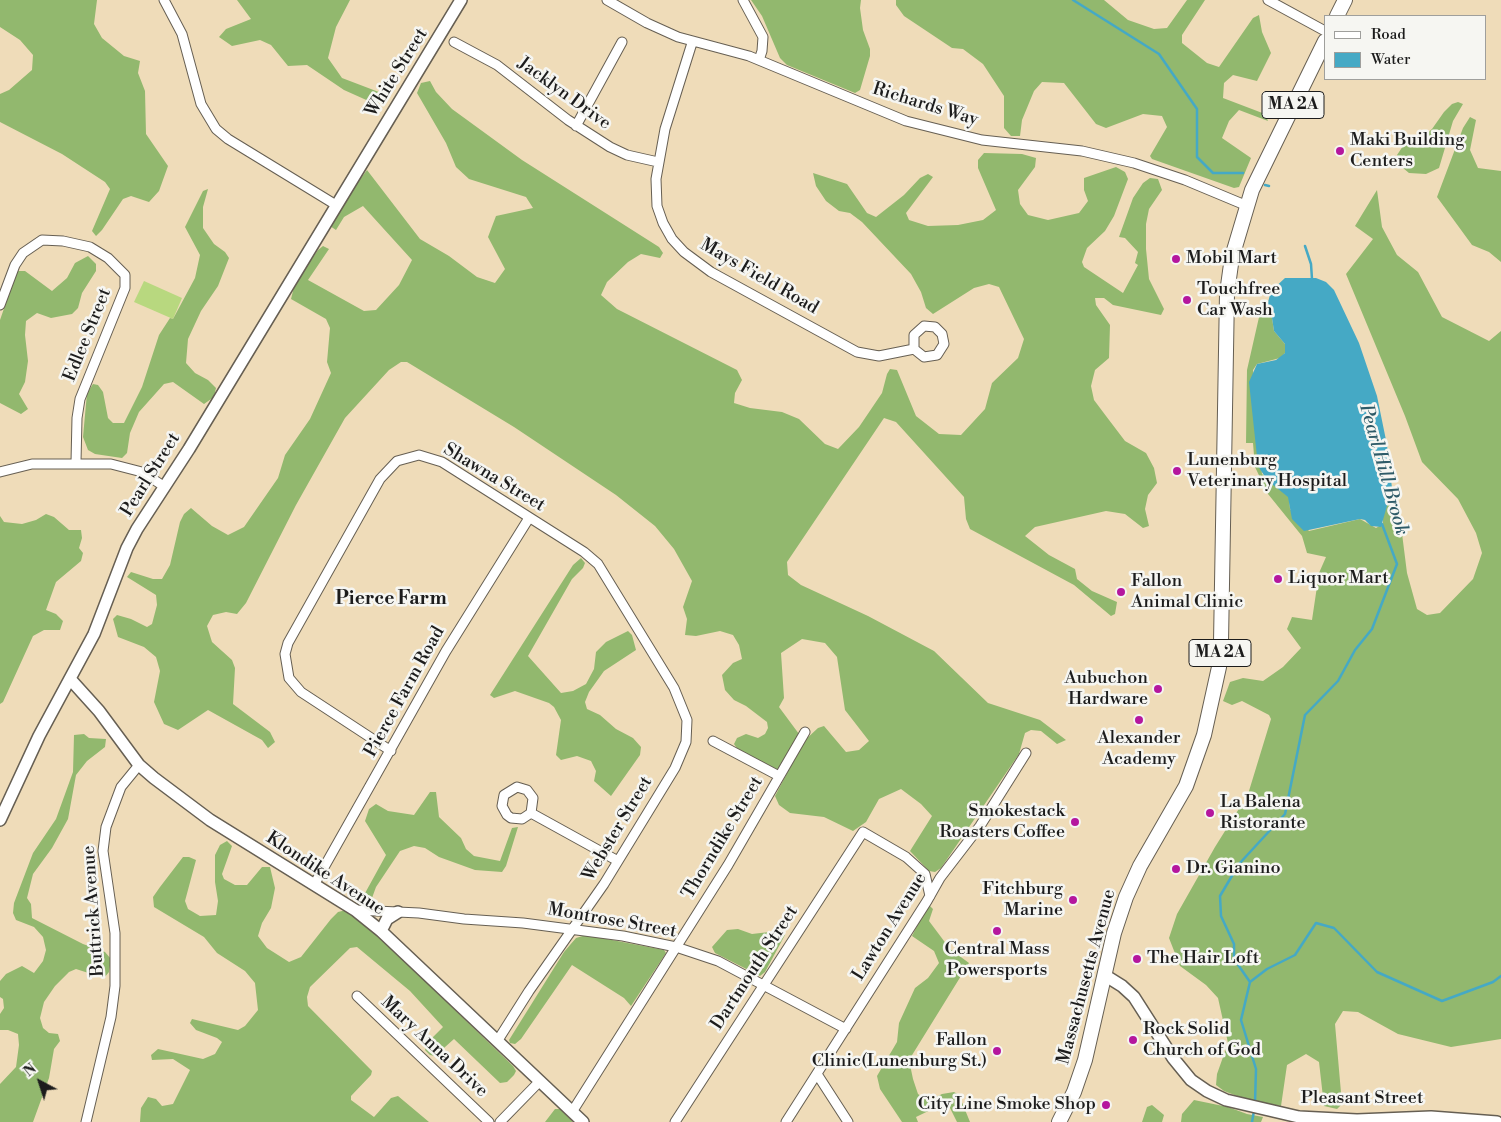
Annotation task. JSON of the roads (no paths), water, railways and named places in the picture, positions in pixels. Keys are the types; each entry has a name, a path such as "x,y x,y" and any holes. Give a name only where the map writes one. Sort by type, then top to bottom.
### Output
{"main road":[{"path":"1338,15 1345,0"},
{"name":"Massachusetts Avenue","path":"1059,1122 1074,1092 1087,1054 1106,976 1114,933 1130,887 1150,848 1181,796 1198,756 1218,667 1224,542 1227,294 1232,257 1252,190 1324,43"}],"street":[{"path":"164,0 179,28 201,104 212,124 228,139 336,205"},
{"name":"White Street","path":"361,164 461,0"},
{"name":"Richards Way","path":"607,0 651,25 692,43 759,60 889,114 933,129 982,140 1082,151 1126,161 1168,173 1246,205"},
{"path":"743,0 763,37 759,60"},
{"path":"1268,0 1324,30"},
{"name":"Jacklyn Drive","path":"454,42 497,65 576,126 618,152 658,162"},
{"path":"576,126 622,42"},
{"name":"Mays Field Road","path":"692,43 665,129 658,162 656,197 663,223 677,246 701,265 857,352 879,356 914,349"},
{"name":"Pearl Street","path":"0,820 40,736 94,634 132,539 361,164"},
{"name":"Edlee Street","path":"0,305 15,265 29,247 42,240 63,241 90,247 108,258 125,275 125,288 80,399 77,418 76,462"},
{"name":"Shawna Street","path":"391,750 301,692 289,678 285,662 288,643 380,479 390,466 402,459 419,455 428,456 442,462 584,552 602,568 674,688 684,709 687,730"},
{"path":"0,472 32,464 76,462 111,464 130,468 165,487"},
{"name":"Pierce Farm Road","path":"314,885 454,637 529,518"},
{"name":"Klondike Avenue","path":"71,680 99,711 139,765 210,820 355,910 382,931 583,1122"},
{"name":"Webster Street","path":"498,1040 528,991 574,929 618,861 674,768 686,742 687,730"},
{"name":"Thorndike Street","path":"572,1112 746,837 805,732"},
{"path":"713,741 779,776"},
{"name":"Lawton Avenue","path":"786,1122 940,878 980,826 1026,752"},
{"name":"Buttrick Avenue","path":"86,1122 111,1017 115,986 115,934 103,851 106,827 121,787 139,765"},
{"path":"531,812 618,861"},
{"name":"Dartmouth Street","path":"674,1122 863,832 906,857 925,874 930,896"},
{"name":"Montrose Street","path":"355,910 398,912 574,929 676,947 718,962 846,1029"},
{"path":"382,931 387,919 398,912"},
{"name":"Pleasant Street","path":"1106,976 1122,986 1134,997 1173,1058 1196,1084 1222,1099 1299,1117 1342,1120 1430,1117 1497,1122"},
{"name":"Mary Anna Drive","path":"356,996 490,1122"},
{"path":"817,1074 848,1122"},
{"path":"500,1122 540,1081"}],"water":[{"path":"1285,278 1316,278 1326,282 1334,290 1359,343 1377,396 1387,445 1392,488 1381,527 1371,526 1365,520 1360,519 1304,531 1292,519 1288,497 1267,480 1258,466 1249,382 1257,364 1276,360 1285,353 1285,344 1274,331 1272,318 1267,306 1271,291"}],"waterway":[{"name":"Pearl Hill Brook","path":"1073,0 1159,54 1197,109 1197,157 1213,173 1243,173"},
{"name":"Pearl Hill Brook","path":"1265,185 1269,186"},
{"name":"Pearl Hill Brook","path":"1305,246 1311,264 1312,279"},
{"name":"Pearl Hill Brook","path":"1255,1103 1256,1069 1241,1020 1250,982 1234,959 1234,944 1221,916 1220,896 1239,864 1285,814 1305,715 1338,681 1355,650 1372,629 1397,564 1382,524"},
{"path":"1250,982 1267,969 1295,955 1316,923 1334,928 1377,972 1442,1001 1493,982 1501,976"},
{"name":"Pearl Hill Brook","path":"1252,1122 1254,1111"}],"place":[{"name":"Maki Building Centers","path":"1340,151"},
{"name":"Mobil Mart","path":"1176,259"},
{"name":"Touchfree Car Wash","path":"1187,300"},
{"name":"Lunenburg Veterinary Hospital","path":"1177,471"},
{"name":"Liquor Mart","path":"1278,579"},
{"name":"Fallon Animal Clinic","path":"1121,592"},
{"name":"Aubuchon Hardware","path":"1158,689"},
{"name":"Alexander Academy","path":"1139,720"},
{"name":"La Balena Ristorante","path":"1210,813"},
{"name":"Smokestack Roasters Coffee","path":"1075,822"},
{"name":"Dr. Gianino","path":"1176,869"},
{"name":"Fitchburg Marine","path":"1073,900"},
{"name":"Central Mass Powersports","path":"997,931"},
{"name":"The Hair Loft","path":"1137,959"},
{"name":"Rock Solid Church of God","path":"1133,1040"},
{"name":"Fallon Clinic(Lunenburg St.)","path":"997,1051"},
{"name":"City Line Smoke Shop","path":"1106,1105"}],"district":[{"name":"Pierce Farm","path":"391,599"}]}
